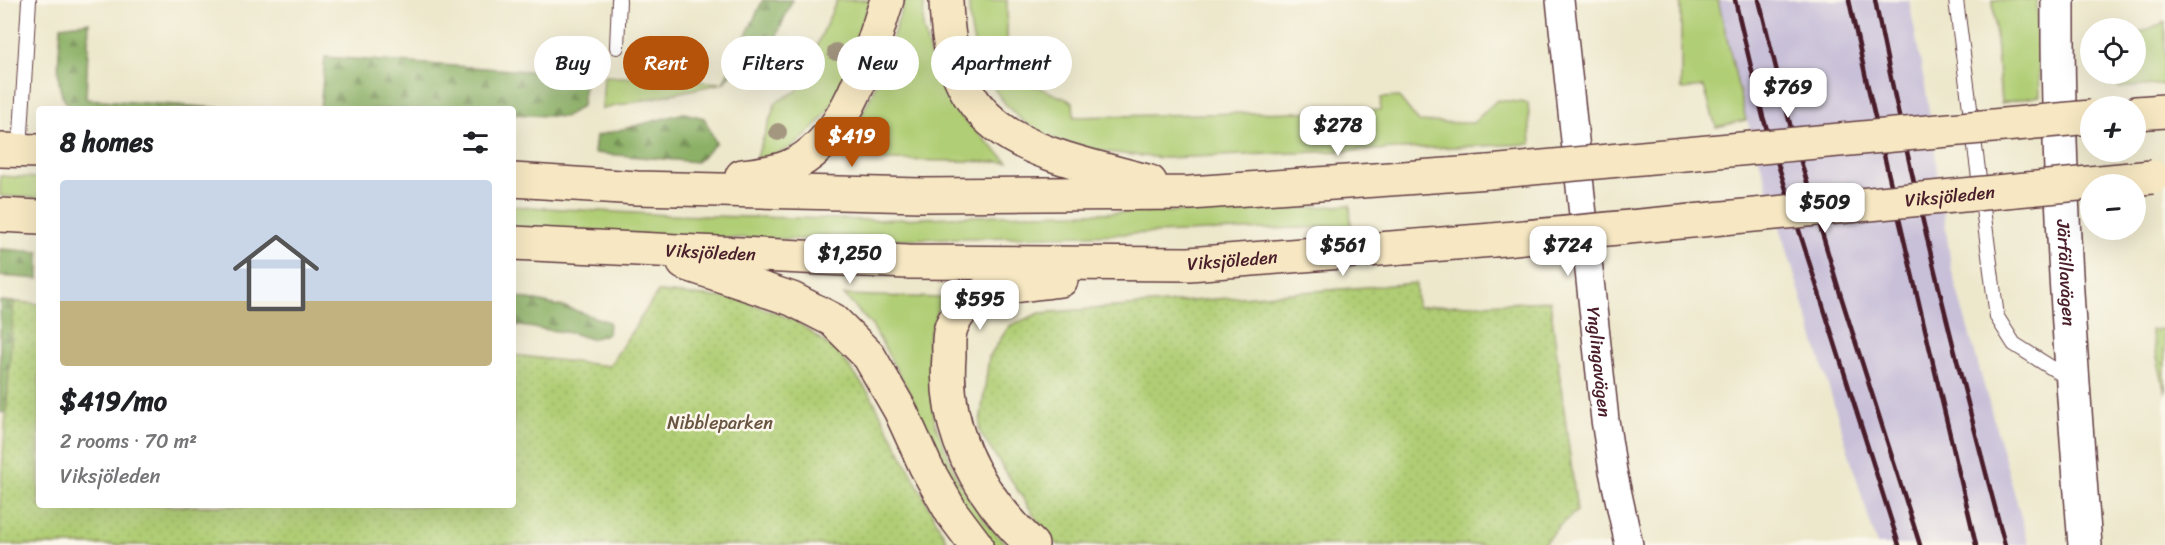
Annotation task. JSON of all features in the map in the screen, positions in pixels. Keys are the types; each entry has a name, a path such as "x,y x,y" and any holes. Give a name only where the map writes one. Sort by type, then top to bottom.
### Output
{"main road":[{"path":"637,188 771,173 790,167 810,153 828,136 843,115 860,81 887,0"},
{"path":"946,0 951,51 959,77 972,99 988,119 1007,135 1038,150 1190,193"},
{"path":"516,180 637,188 922,195 1190,193 1489,172 2080,118"},
{"name":"Viksjöleden","path":"516,243 907,262 1189,264 1493,240 2158,177"},
{"path":"0,215 36,217"},
{"path":"645,250 792,299 833,320 869,356 895,401 926,467 952,513 976,545"},
{"path":"1032,545 1014,528 993,502 974,473 960,445 951,414 948,388 951,328 970,301 1000,288 1189,264"}],"street":[{"name":"Ynglingavägen","path":"1560,0 1605,420 1629,545"},
{"name":"Järfällavägen","path":"2058,0 2057,62 2065,252 2085,545"}],"lane":[{"path":"20,150 29,0"},
{"path":"616,46 619,0"},
{"path":"1956,0 1997,317 2014,344 2073,381"}],"shaded area":[{"path":"1714,0 1909,0 1927,97 1952,272 2029,545 1877,545 1722,38"}],"green space":[{"path":"763,0 792,0 777,36 746,36"},
{"path":"837,0 870,0 859,36 837,36 839,90 822,118 808,134 791,147 756,159 776,102 797,90 825,90 825,36 821,36"},
{"path":"905,0 924,0 923,27 931,58 931,90 944,90 956,112 1008,162 832,159 846,142 873,90 919,90 919,36 893,36"},
{"path":"969,0 1007,0 1007,36 973,36"},
{"path":"1681,0 1718,0 1746,120 1716,127 1704,87 1681,89"},
{"path":"1993,0 2037,0 2040,96 2001,103"},
{"path":"89,22 86,99 190,106 70,106 66,103 59,83 61,26"},
{"path":"2165,22 2165,84 2119,88 2119,84 2146,84 2146,30"},
{"path":"325,57 534,71 534,90 584,90 582,106 565,117 516,114 516,106 320,106"},
{"path":"611,76 623,77 623,90 690,90 602,109 603,90 611,90"},
{"path":"709,82 721,83 709,86"},
{"path":"996,90 1044,90 1073,102 1074,117 1380,110 1381,98 1399,97 1419,122 1473,123 1497,100 1528,103 1531,144 1164,158 1085,148 1060,141 1039,132 1005,103"},
{"path":"684,113 704,118 716,143 697,162 594,153 596,136"},
{"path":"0,176 36,178 36,198 0,196"},
{"path":"1350,205 1351,226 1054,236 830,239 739,238 516,227 516,206 668,215 874,220 1027,214 1266,210"},
{"path":"0,249 36,252 36,279 0,276"},
{"path":"1416,283 1417,307 1550,301 1577,511 1560,525 1542,545 1059,545 1049,538 979,431 989,357 1009,326 1040,313"},
{"name":"Nibbleparken","path":"658,292 739,299 794,320 839,353 871,396 949,545 0,545 0,500 14,302 36,304 36,508 516,508 516,355 609,366"},
{"path":"844,295 941,298 928,339 929,374 935,423 960,485 989,526 1007,545 992,545 965,509 933,450 916,405 873,327"},
{"path":"516,297 568,308 609,322 608,334 591,339 571,333 516,325"},
{"path":"0,301 36,304 36,420 0,412"},
{"path":"2165,329 2165,393 2151,330"}],"railway":[{"path":"1735,0 1763,117 1899,545"},
{"path":"1759,0 1791,128 1838,287 1920,545"},
{"path":"1849,0 1976,545"},
{"path":"1875,0 1936,274 2005,545"}]}
